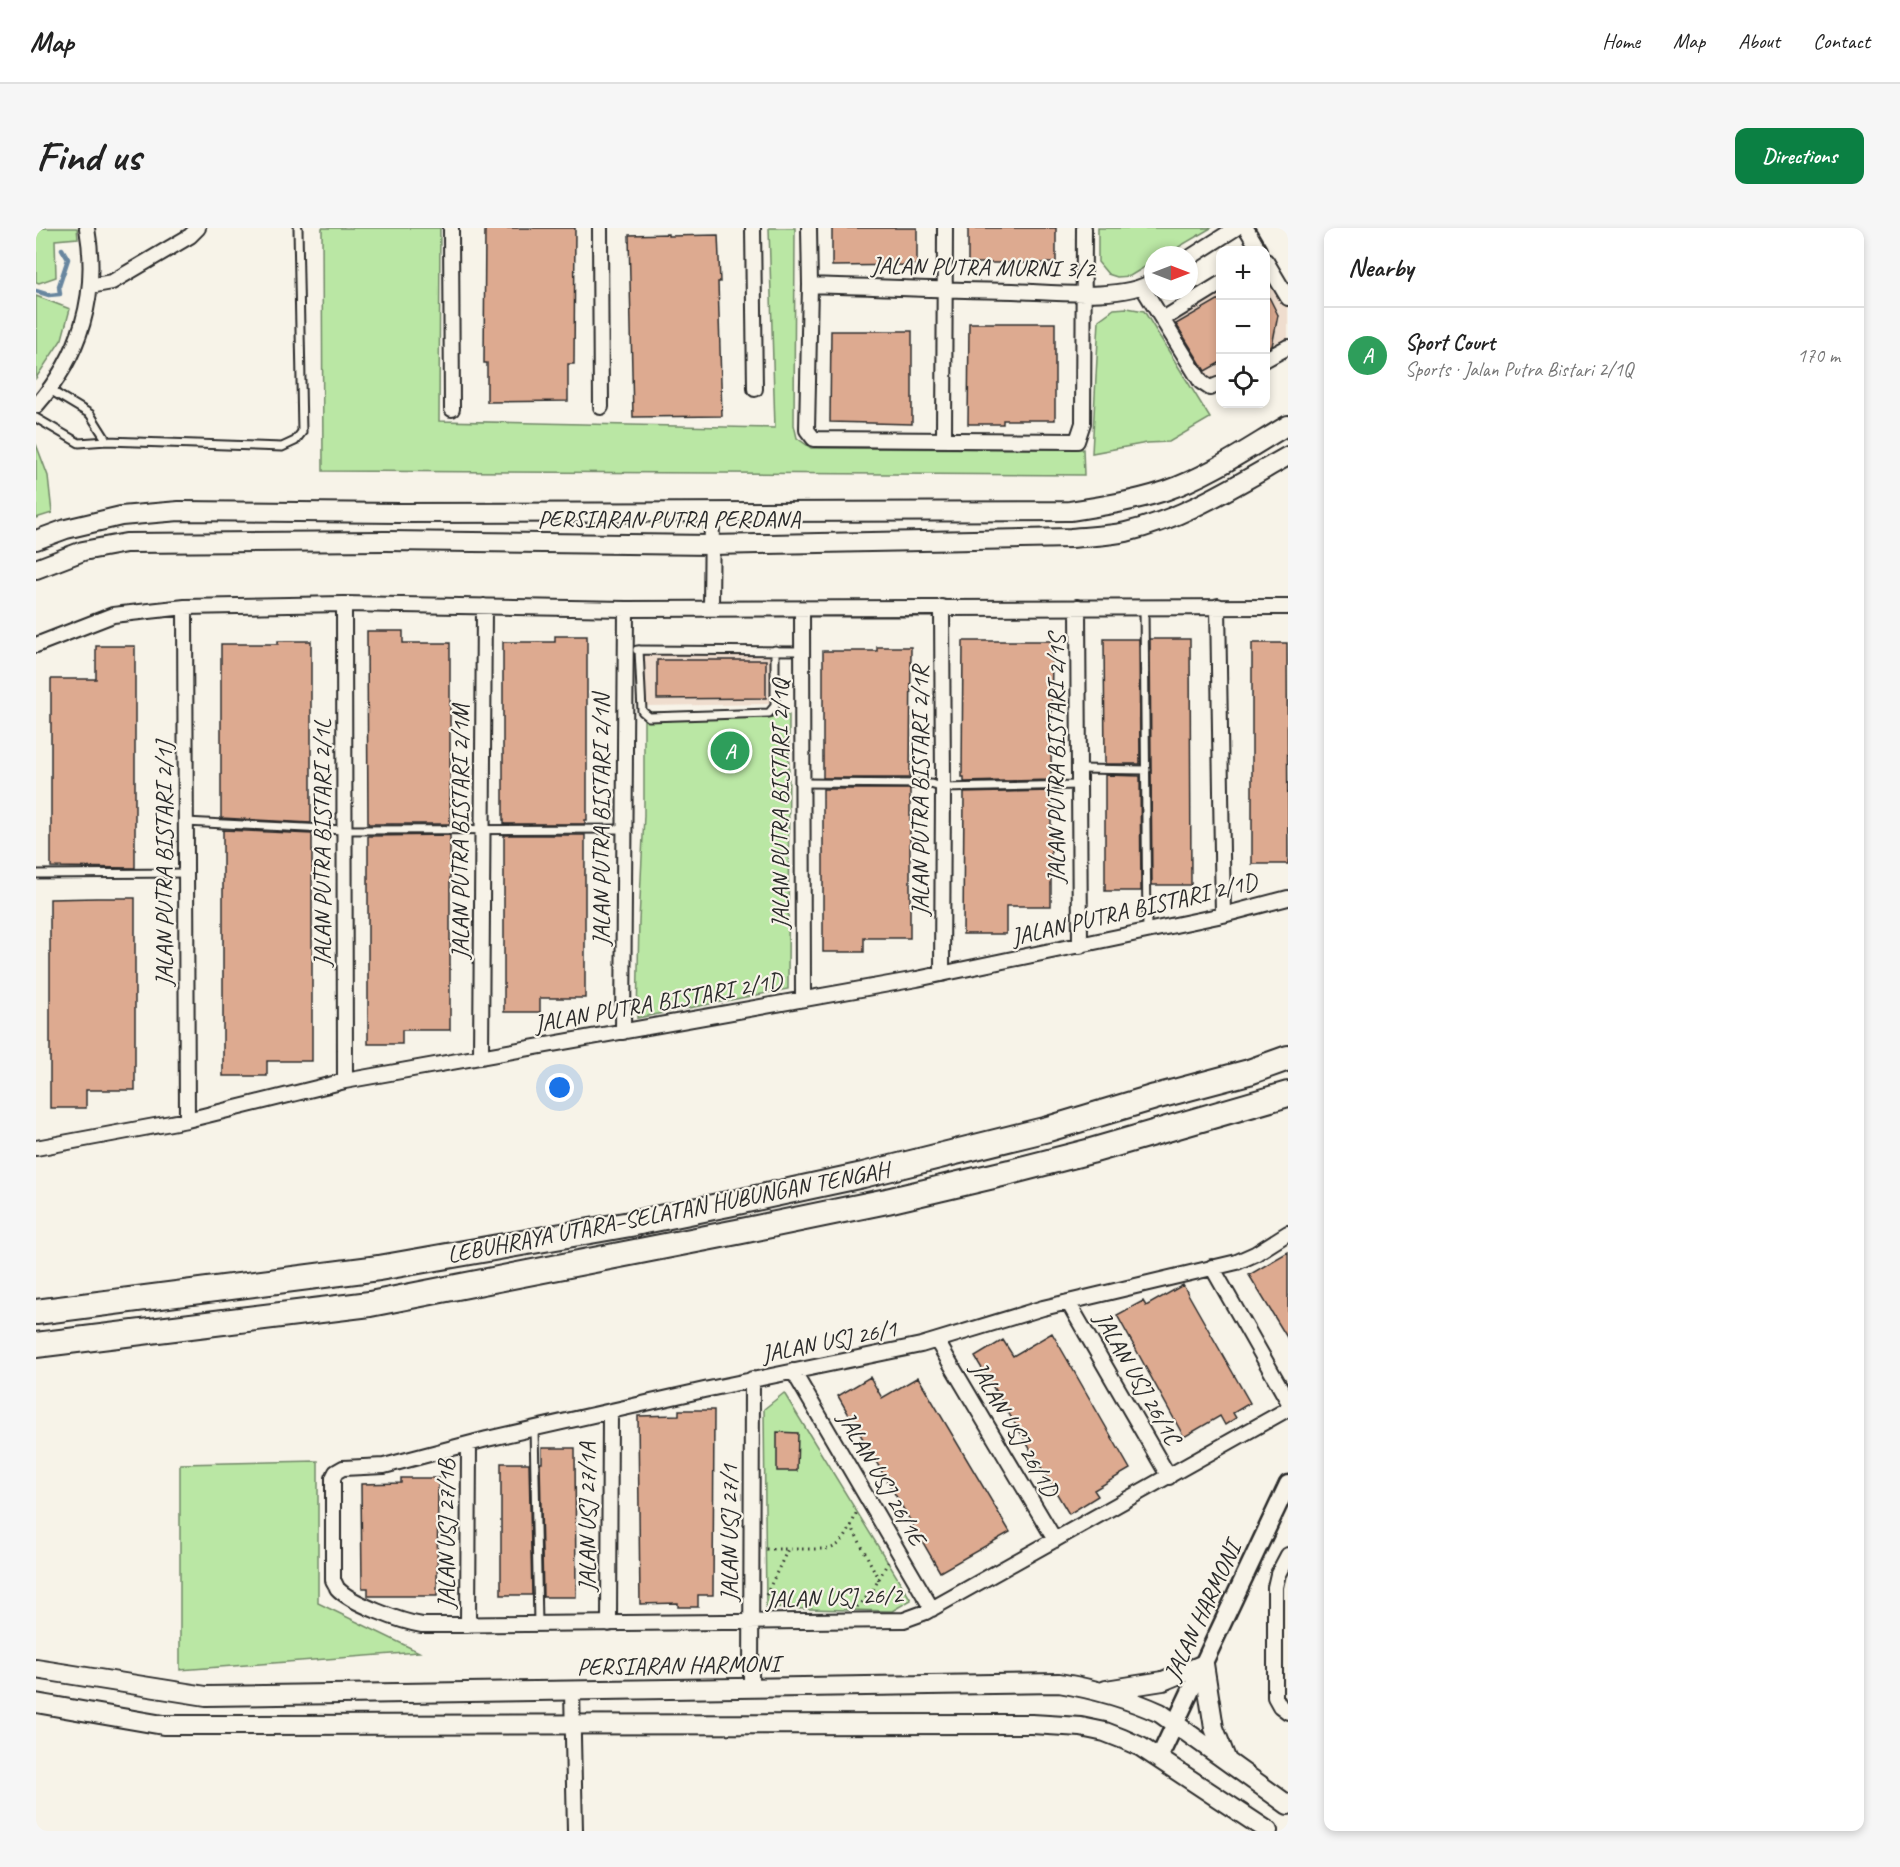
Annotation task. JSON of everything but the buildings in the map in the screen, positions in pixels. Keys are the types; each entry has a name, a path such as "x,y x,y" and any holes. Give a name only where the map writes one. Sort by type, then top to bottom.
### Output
{"highway":[{"name":"LEBUHRAYA UTARA–SELATAN HUBUNGAN TENGAH","path":"36,1312 379,1268 630,1224 863,1175 1048,1129 1249,1072 1288,1058"},
{"name":"LEBUHRAYA UTARA–SELATAN HUBUNGAN TENGAH","path":"36,1345 370,1304 753,1229 887,1202 1011,1172 1102,1149 1288,1094"}],"main road":[{"name":"PERSIARAN PUTRA PERDANA","path":"36,540 66,528 121,516 179,511 1070,511 1120,504 1167,490 1209,472 1288,425"},
{"name":"PERSIARAN PUTRA PERDANA","path":"36,569 83,551 126,543 386,541 711,545 1071,538 1125,532 1174,517 1221,494 1288,456"},
{"path":"1101,1691 1163,1681 1204,1664 1214,1728 1227,1761"},
{"name":"PERSIARAN HARMONI","path":"36,1669 206,1696 1059,1683 1101,1691 1160,1713 1288,1805"},
{"path":"36,1703 163,1725 1054,1724 1105,1732 1142,1747 1268,1831"}],"street":[{"path":"36,406 50,390 79,338 90,286 87,228"},
{"path":"90,286 112,282 190,236 198,228"},
{"path":"451,228 452,409"},
{"path":"600,228 601,407"},
{"path":"753,228 755,389"},
{"path":"809,228 807,430 814,439 1077,441 1083,423 1084,228"},
{"path":"944,440 945,228"},
{"path":"1198,252 1236,228"},
{"path":"1246,228 1257,246"},
{"path":"1270,268 1288,298"},
{"name":"JALAN PUTRA MURNI 3/2","path":"810,285 1105,293 1144,285"},
{"path":"1163,319 1216,287"},
{"path":"1155,300 1163,319 1201,382 1210,388 1216,386"},
{"path":"1270,357 1288,347"},
{"path":"711,512 711,608"},
{"path":"36,645 113,615 185,607 344,604 626,609 1288,607"},
{"name":"JALAN PUTRA BISTARI 2/1L","path":"344,604 345,1081"},
{"name":"JALAN PUTRA BISTARI 2/1M","path":"481,1057 484,606"},
{"path":"1218,606 1223,915"},
{"name":"JALAN PUTRA BISTARI 2/1J","path":"185,607 187,1120"},
{"name":"JALAN PUTRA BISTARI 2/1R","path":"942,608 944,788 942,974"},
{"name":"JALAN PUTRA BISTARI 2/1S","path":"1078,608 1080,946"},
{"name":"JALAN PUTRA BISTARI 2/1N","path":"623,1032 626,609"},
{"name":"JALAN PUTRA BISTARI 2/1Q","path":"802,609 803,999"},
{"name":"JALAN PUTRA BISTARI 2/1D","path":"36,1148 187,1120 345,1081 942,974 1147,932 1288,898"},
{"name":"JALAN USJ 26/1","path":"367,1606 337,1588 333,1580 333,1478 336,1472 343,1468 384,1467 534,1428 752,1379 937,1341 1068,1302 1167,1280 1248,1258 1288,1233"},
{"path":"1212,1267 1288,1401"},
{"name":"JALAN USJ 26/1C","path":"1068,1302 1169,1477"},
{"name":"JALAN USJ 26/1D","path":"937,1341 1055,1540"},
{"name":"JALAN USJ 26/1E","path":"794,1371 932,1609"},
{"name":"JALAN USJ 27/1","path":"751,1688 752,1379"},
{"name":"JALAN USJ 26/2","path":"367,1606 406,1622 422,1625 904,1620 932,1609 1288,1409"},
{"name":"JALAN USJ 27/1A","path":"609,1624 610,1411"},
{"name":"JALAN USJ 27/1B","path":"468,1625 469,1444"},
{"name":"JALAN HARMONI","path":"1159,1758 1288,1484"},
{"path":"1288,1555 1278,1574 1275,1587 1275,1697 1280,1706 1288,1712"},
{"path":"572,1690 574,1831"}],"lane":[{"path":"36,418 79,443 107,441 282,447 295,441 302,432 298,228"},
{"path":"50,390 90,414 107,441"},
{"path":"1144,607 1147,932"},
{"path":"625,650 802,651"},
{"path":"639,650 642,711 649,717 769,713 775,706 775,650"},
{"path":"1078,769 1146,770"},
{"path":"802,783 931,784 944,788 1080,785"},
{"path":"186,822 344,830 623,829"},
{"path":"36,874 187,873"},
{"path":"534,1428 538,1624"}],"path":[{"path":"766,1549 835,1548 844,1539 857,1511"},
{"path":"851,1525 879,1580"},
{"path":"766,1595 788,1549"},
{"path":"853,1610 866,1598 888,1562"}],"shaded area":[{"path":"1270,279 1288,309 1288,340 1270,351"},
{"path":"1216,293 1216,380 1213,382 1204,378 1170,321"},
{"path":"644,654 771,654 772,704 646,706"}],"green space":[{"path":"36,228 77,228 78,238 55,240 56,277 39,283 36,282"},
{"path":"322,228 440,228 439,421 775,428 769,228 795,228 794,425 797,438 811,448 1083,449 1084,475 323,471"},
{"path":"1098,228 1211,228 1180,246 1144,246 1144,267 1130,276 1117,277 1108,274 1098,262"},
{"path":"36,296 70,309 62,339 36,378"},
{"path":"1127,308 1144,311 1210,418 1169,442 1147,443 1092,453 1099,320 1114,309"},
{"path":"36,444 48,476 52,513 36,518"},
{"path":"644,712 789,715 788,989 637,1018 644,815"},
{"path":"784,1393 911,1600 892,1611 766,1608 764,1409"},
{"path":"318,1461 318,1603 419,1652 180,1670 180,1464"}],"waterway":[{"path":"36,291 49,295 60,294 59,286 68,259 62,249"}],"place":[{"name":"Sport Court","path":"730,751"}]}
